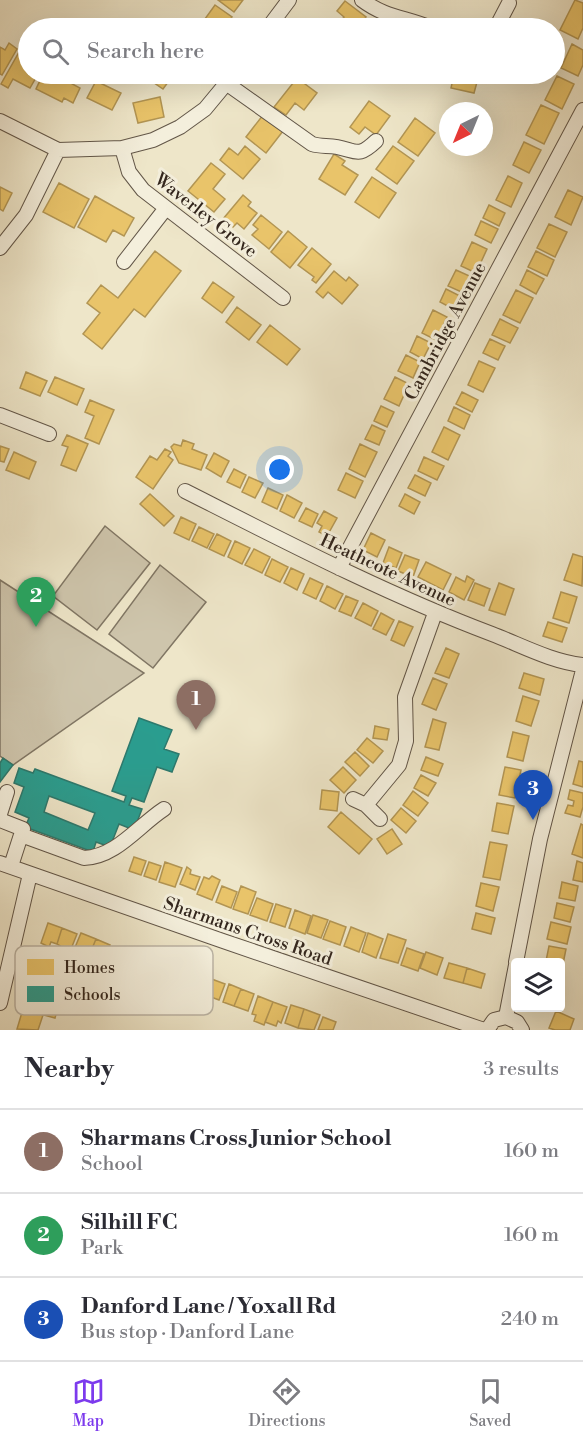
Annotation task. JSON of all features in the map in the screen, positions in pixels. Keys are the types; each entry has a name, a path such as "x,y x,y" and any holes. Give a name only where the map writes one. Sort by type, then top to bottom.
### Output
{"street":[{"path":"276,18 289,0"},
{"path":"362,0 375,10 396,18"},
{"path":"501,18 509,3"},
{"path":"0,121 58,150 122,148 153,140 180,127 205,108 225,84"},
{"path":"237,84 312,144 337,147 354,153 362,152 376,141"},
{"name":"Cambridge Avenue","path":"339,568 583,112"},
{"name":"Waverley Grove","path":"122,148 129,172 142,190 283,298"},
{"path":"0,248 26,215 58,150"},
{"path":"124,262 166,208"},
{"path":"0,415 49,434"},
{"name":"Heathcote Avenue","path":"185,491 435,613 583,667"},
{"path":"366,805 399,765 406,741 405,697 435,613"},
{"path":"517,958 540,839 583,667"},
{"path":"0,814 7,792"},
{"path":"353,799 366,805 380,819"},
{"path":"21,835 84,858 92,858 109,852 164,809"},
{"path":"0,820 23,829 6,864"},
{"name":"Sharmans Cross Road","path":"6,864 392,1000 485,1030"},
{"path":"0,1003 30,874"},
{"path":"506,1017 511,990"},
{"path":"485,1030 494,1020 506,1017 517,1022 522,1030"}],"shaded area":[{"path":"105,526 150,563 97,630 53,596"},
{"path":"160,565 206,602 153,668 109,634"},
{"path":"0,580 144,673 13,765 0,756"}],"building: Homes":[{"path":"218,0 243,0 234,12"},
{"path":"575,0 583,3 583,28 578,39 565,32 565,20"},
{"path":"345,1 366,17 343,18 337,11"},
{"path":"215,5 232,17 231,18 206,18"},
{"path":"9,43 17,49 2,75 0,74 0,47 5,50"},
{"path":"572,44 583,50 583,65 578,76 565,70 565,59"},
{"path":"18,54 18,82 13,79 8,88 1,84"},
{"path":"565,80 574,84 562,109 545,100 553,84 565,84"},
{"path":"38,84 73,84 80,88 73,103 64,98 62,102 36,89"},
{"path":"94,84 102,84 121,93 112,110 87,98"},
{"path":"156,84 167,84 163,89"},
{"path":"292,84 305,84 317,93 304,110 295,103 286,115 274,107"},
{"path":"452,84 476,84 474,93 451,88"},
{"path":"160,97 164,117 138,123 133,103"},
{"path":"369,101 390,116 376,135 365,127 359,134 350,127"},
{"path":"541,105 559,113 544,144 526,135"},
{"path":"263,115 283,131 266,153 246,137"},
{"path":"415,118 435,133 418,156 398,142"},
{"path":"524,142 541,150 529,173 513,165"},
{"path":"245,146 260,159 243,179 220,160 229,148 238,155"},
{"path":"393,146 414,161 397,184 376,169"},
{"path":"334,154 345,161 342,165 358,175 345,195 319,179"},
{"path":"211,163 225,174 213,189 225,199 214,212 188,191"},
{"path":"508,176 522,183 511,207 496,200"},
{"path":"372,177 396,193 379,218 355,202"},
{"path":"59,183 89,199 74,228 43,212"},
{"path":"0,187 12,193 3,211 0,209"},
{"path":"568,190 583,197 571,225 555,217"},
{"path":"243,195 251,202 248,206 257,213 244,229 237,223 233,227 223,219"},
{"path":"95,196 134,218 124,236 113,230 106,242 78,227"},
{"path":"489,205 505,213 499,226 483,218"},
{"path":"261,215 282,232 269,249 252,235 258,229 253,225"},
{"path":"481,221 498,229 491,243 475,235"},
{"path":"549,224 567,232 555,257 537,248"},
{"path":"288,231 307,247 290,268 271,252"},
{"path":"472,242 487,249 476,273 461,266"},
{"path":"312,248 331,264 316,283 312,280 314,277 298,265"},
{"path":"155,251 181,271 145,317 134,309 102,349 83,334 100,313 87,303 101,285 118,298"},
{"path":"536,251 554,260 547,276 528,267"},
{"path":"456,270 474,278 466,294 448,286"},
{"path":"527,270 544,279 536,294 520,285"},
{"path":"334,271 346,281 349,277 358,285 342,304 328,292 323,298 316,292"},
{"path":"213,282 234,297 222,313 202,298"},
{"path":"446,289 462,297 455,310 440,302"},
{"path":"516,290 533,298 520,323 503,315"},
{"path":"237,307 261,325 249,340 226,322"},
{"path":"433,310 447,317 436,340 422,333"},
{"path":"500,319 518,328 510,343 492,335"},
{"path":"270,325 300,349 287,365 257,342"},
{"path":"417,336 431,343 423,359 410,352"},
{"path":"490,339 505,346 498,360 483,353"},
{"path":"406,355 420,362 413,378 398,371"},
{"path":"479,361 495,368 483,392 468,385"},
{"path":"26,372 47,381 40,396 20,388"},
{"path":"55,377 84,389 77,405 48,392"},
{"path":"395,377 409,384 399,406 384,399"},
{"path":"462,392 478,400 472,412 456,404"},
{"path":"90,400 114,410 99,444 85,438 94,416 85,412"},
{"path":"381,406 394,412 387,427 374,421"},
{"path":"454,407 470,415 464,429 448,421"},
{"path":"372,425 385,431 379,445 365,439"},
{"path":"444,427 460,435 448,460 432,452"},
{"path":"67,435 88,444 76,471 61,465 68,447 62,445"},
{"path":"183,440 194,444 192,449 207,455 201,470 179,463 171,447 174,444 181,446"},
{"path":"360,444 377,452 365,477 349,469"},
{"path":"0,446 9,449 4,462 0,461"},
{"path":"165,449 171,452 168,456 173,460 153,489 136,477 150,456 157,460"},
{"path":"14,452 36,462 29,479 6,470"},
{"path":"214,453 229,461 221,477 206,468"},
{"path":"424,457 444,466 437,480 418,471"},
{"path":"234,469 246,475 240,488 227,482"},
{"path":"346,473 363,481 355,498 338,490"},
{"path":"415,475 431,483 425,496 408,488"},
{"path":"249,477 263,483 255,498 242,492"},
{"path":"268,488 283,495 277,509 262,502"},
{"path":"150,494 174,516 164,526 140,504"},
{"path":"405,494 420,502 414,514 399,506"},
{"path":"287,495 302,503 294,518 280,511"},
{"path":"306,508 318,514 312,527 299,521"},
{"path":"324,511 337,518 327,536 319,532 322,526 317,523"},
{"path":"181,517 196,524 189,540 174,533"},
{"path":"199,527 214,534 207,548 192,541"},
{"path":"371,533 385,540 377,557 363,550"},
{"path":"217,534 231,541 224,556 209,549"},
{"path":"235,541 250,548 242,564 228,557"},
{"path":"389,547 402,553 396,568 383,563"},
{"path":"254,549 270,557 262,573 245,565"},
{"path":"573,554 583,557 582,586 564,580"},
{"path":"405,555 419,560 413,577 398,571"},
{"path":"272,559 288,567 280,582 265,575"},
{"path":"426,562 451,574 443,590 418,577"},
{"path":"291,568 304,574 297,590 284,583"},
{"path":"467,576 474,580 464,600 449,592 456,577 465,582"},
{"path":"310,578 323,584 316,599 303,593"},
{"path":"475,583 490,589 484,606 468,600"},
{"path":"499,583 514,589 505,615 489,610"},
{"path":"327,586 343,594 335,609 320,601"},
{"path":"561,592 577,597 569,623 553,618"},
{"path":"346,596 358,601 351,616 339,611"},
{"path":"363,603 378,611 371,626 355,618"},
{"path":"381,613 394,620 386,635 373,629"},
{"path":"399,621 413,627 404,646 391,640"},
{"path":"548,622 567,628 562,642 543,636"},
{"path":"446,648 459,654 449,678 435,673"},
{"path":"524,673 544,679 540,695 519,688"},
{"path":"433,678 447,684 436,710 422,704"},
{"path":"523,696 539,701 531,726 516,721"},
{"path":"433,719 446,723 439,750 425,747"},
{"path":"375,726 389,729 387,740 373,738"},
{"path":"513,732 529,736 523,761 507,757"},
{"path":"367,738 383,751 373,763 357,750"},
{"path":"355,752 369,766 360,776 345,762"},
{"path":"426,757 443,764 438,776 421,770"},
{"path":"579,761 583,762 583,787 573,784"},
{"path":"343,767 356,780 344,793 330,780"},
{"path":"505,767 521,770 515,798 499,795"},
{"path":"421,775 436,783 428,796 414,788"},
{"path":"322,790 339,792 337,811 320,809"},
{"path":"570,790 583,793 580,817 565,813 568,805 573,806 574,801 568,799"},
{"path":"413,791 428,803 418,816 403,805"},
{"path":"497,803 514,806 508,834 492,831"},
{"path":"401,808 416,821 406,833 391,820"},
{"path":"341,812 372,839 359,854 328,827"},
{"path":"581,824 583,825 583,858 572,854"},
{"path":"392,829 402,844 387,854 377,839"},
{"path":"490,842 507,845 500,880 483,877"},
{"path":"134,857 146,861 141,875 129,871"},
{"path":"577,861 583,863 583,882 573,880"},
{"path":"149,862 161,866 156,880 144,876"},
{"path":"165,862 182,868 175,887 159,882"},
{"path":"187,867 191,870 190,874 200,877 195,890 180,884"},
{"path":"212,876 220,880 212,900 197,894 204,877 209,879"},
{"path":"562,882 578,886 575,901 559,898"},
{"path":"481,883 499,887 493,911 476,906"},
{"path":"222,886 237,892 231,908 216,902"},
{"path":"241,886 256,892 248,914 233,909"},
{"path":"257,898 273,904 267,921 250,915"},
{"path":"557,903 574,907 570,922 554,918"},
{"path":"276,904 291,909 285,927 270,922"},
{"path":"295,910 311,916 305,934 289,928"},
{"path":"476,913 495,918 491,934 472,929"},
{"path":"313,915 328,920 321,938 307,933"},
{"path":"330,921 346,927 340,945 323,939"},
{"path":"551,922 571,927 567,944 547,939"},
{"path":"48,923 62,928 57,944 51,942 47,946 41,943"},
{"path":"351,927 366,933 359,952 344,946"},
{"path":"62,928 77,934 72,946 57,944"},
{"path":"81,933 96,939 93,946 76,946"},
{"path":"368,933 383,939 376,958 362,952"},
{"path":"388,934 406,940 398,963 380,958"},
{"path":"96,939 110,945 110,946 93,946"},
{"path":"549,946 566,949 564,958 547,958"},
{"path":"407,948 424,954 418,971 401,965"},
{"path":"426,952 443,958 437,975 420,968"},
{"path":"449,963 467,968 463,983 444,978"},
{"path":"467,968 485,974 481,988 463,983"},
{"path":"213,980 225,984 219,1000 213,998"},
{"path":"229,984 241,989 234,1006 223,1002"},
{"path":"241,989 254,994 248,1011 234,1006"},
{"path":"258,996 273,1002 264,1025 254,1021 256,1015 252,1014"},
{"path":"273,1002 287,1007 281,1023 278,1021 276,1026 265,1022"},
{"path":"291,1005 304,1009 298,1028 285,1023"},
{"path":"304,1009 320,1015 314,1030 298,1028"},
{"path":"556,1012 574,1019 570,1030 549,1028"},
{"path":"21,1015 43,1015 38,1030 17,1029"},
{"path":"323,1017 336,1022 333,1030 318,1030"}],"building: Schools":[{"path":"139,718 172,730 164,749 179,754 172,772 157,767 144,802 132,798 129,805 142,809 134,830 119,824 110,847 96,842 93,852 25,827 29,818 15,812 24,787 14,783 19,768 33,773 35,769 124,802 126,796 112,791","holes":["49,796 95,813 88,830 44,812"]},
{"path":"3,758 13,765 0,782 0,763"}],"place":[{"name":"Silhill FC","path":"36,627"},
{"name":"Sharmans Cross Junior School","path":"196,730"},
{"name":"Danford Lane / Yoxall Rd","path":"533,820"}]}
